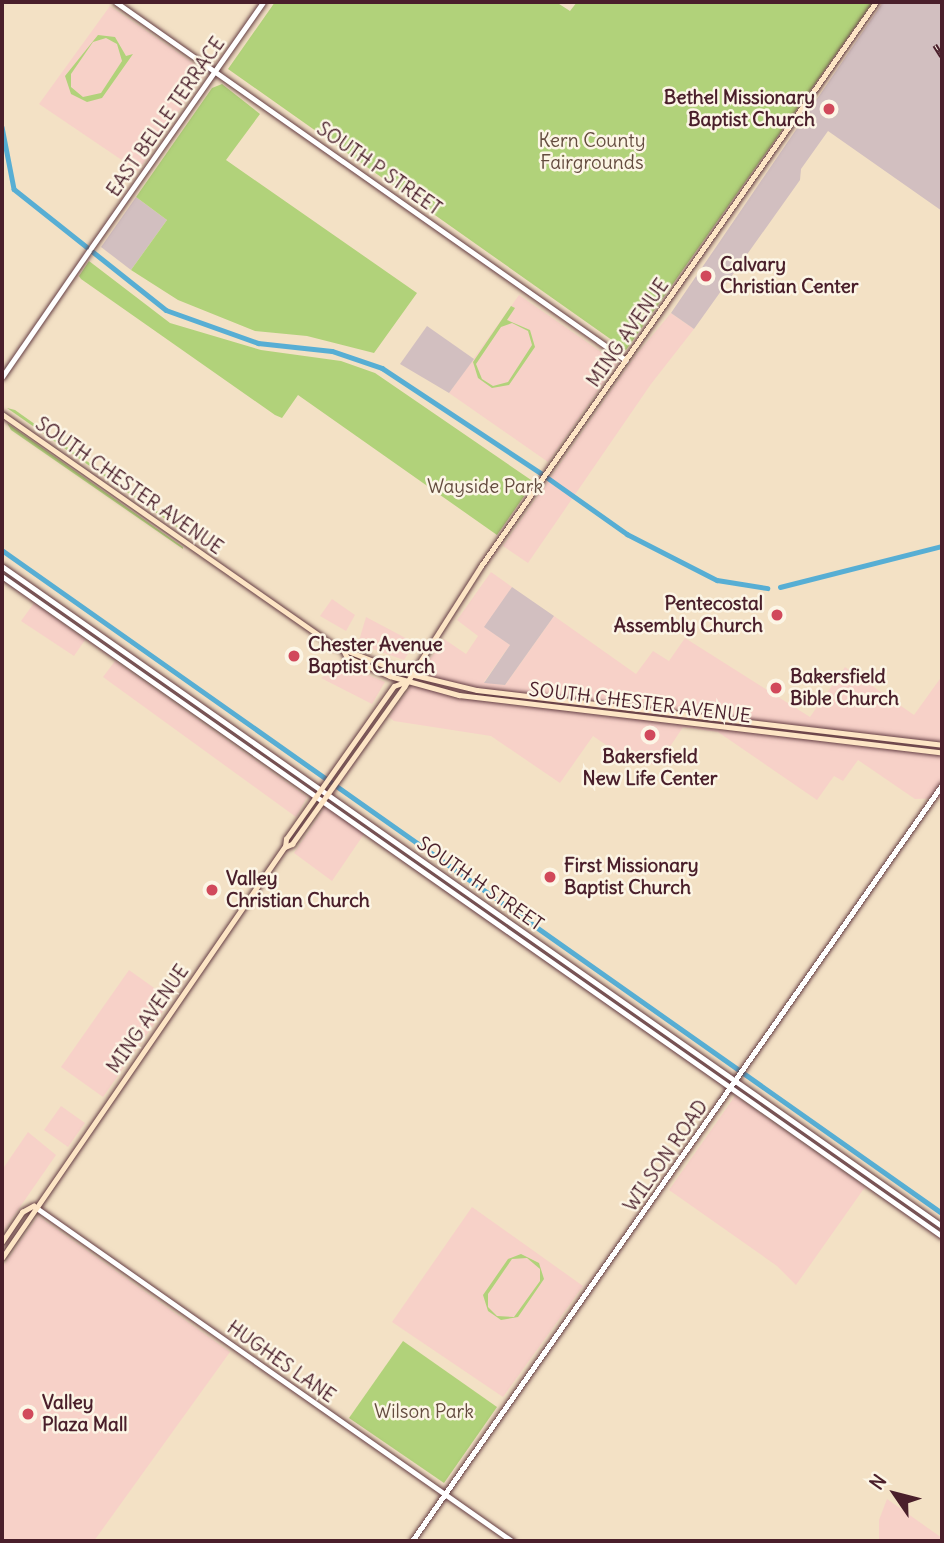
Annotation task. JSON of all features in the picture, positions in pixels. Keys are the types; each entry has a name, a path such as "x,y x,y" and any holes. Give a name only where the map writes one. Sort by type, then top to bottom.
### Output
{"main road":[{"name":"MING AVENUE","path":"2,1258 33,1206 285,847 338,781 626,360 876,2"},
{"name":"SOUTH CHESTER AVENUE","path":"2,414 344,650 410,674 477,690 942,745"},
{"name":"SOUTH CHESTER AVENUE","path":"344,650 347,657 405,681 476,698 942,753"},
{"name":"MING AVENUE","path":"285,847 285,839 394,686 405,681"},
{"name":"MING AVENUE","path":"2,1242 22,1212 33,1206"}],"street":[{"name":"SOUTH P STREET","path":"116,2 626,360"},
{"name":"EAST BELLE TERRACE","path":"2,377 263,2"},
{"name":"SOUTH H STREET","path":"2,566 322,788 942,1226"},
{"name":"SOUTH H STREET","path":"2,576 942,1236"},
{"path":"242,744 270,754"},
{"name":"WILSON ROAD","path":"412,1541 942,785"},
{"name":"HUGHES LANE","path":"33,1206 512,1541"}],"shaded area":[{"path":"883,2 942,2 942,211 828,131 801,169 800,180 694,329 671,313"},
{"path":"110,6 206,72 138,171 39,104"},
{"path":"136,197 167,220 131,270 101,247"},
{"path":"519,295 617,363 548,462 449,393"},
{"path":"671,313 694,329 651,384 528,563 503,546 636,355"},
{"path":"427,326 474,359 449,393 400,364"},
{"path":"491,572 512,587 485,627 510,645 484,682 505,685 554,616 636,674 653,651 669,661 685,638 810,717 845,667 914,715 942,676 942,798 915,799 858,760 843,781 834,776 817,800 718,732 683,727 658,765 631,762 593,736 560,783 491,736 394,721 389,717 444,639 466,654 478,636 457,620"},
{"path":"512,587 554,616 505,685 484,683 510,645 484,627"},
{"path":"332,599 355,615 346,631 320,616"},
{"path":"34,603 85,640 74,656 21,621"},
{"path":"366,617 415,643 404,660 358,644"},
{"path":"115,661 307,797 296,817 103,677"},
{"path":"342,664 385,682 372,704 321,678"},
{"path":"325,807 364,834 332,881 294,853"},
{"path":"129,970 171,1000 103,1097 61,1067"},
{"path":"735,1096 865,1187 796,1285 777,1266 669,1190"},
{"path":"61,1106 85,1123 68,1147 44,1130"},
{"path":"28,1132 56,1155 2,1233 2,1170"},
{"path":"472,1207 583,1286 503,1397 392,1322"},
{"path":"38,1216 230,1352 94,1541 2,1541 2,1268"},
{"path":"887,1499 942,1538 942,1541 879,1541 879,1520"}],"green space":[{"name":"Kern County Fairgrounds","path":"275,2 556,2 570,11 577,2 873,2 626,350 228,69"},
{"path":"98,35 115,37 126,56 133,54 102,98 87,102 71,94 65,76","holes":["106,38 117,44 122,61 101,93 83,97 71,87 71,74 93,42"]},
{"path":"222,84 260,114 226,160 417,293 374,353 307,336 255,331 178,300 131,270 167,220 136,197 212,88"},
{"name":"Wayside Park","path":"89,261 170,323 261,350 341,361 375,373 534,482 497,535 298,395 282,418 275,415 81,279 79,276"},
{"path":"511,306 515,308 507,320 530,330 535,347 509,385 492,388 478,378 473,362","holes":["512,323 528,331 532,345 508,382 493,386 482,379 476,364 501,327"]},
{"path":"7,408 15,410 192,536 191,537"},
{"path":"7,423 183,547 183,549 11,430"},
{"path":"521,1254 539,1263 544,1279 518,1317 501,1320 488,1311 483,1295 508,1259","holes":["527,1258 540,1269 540,1281 514,1317 497,1316 488,1307 488,1294 512,1259"]},
{"name":"Wilson Park","path":"403,1341 497,1407 444,1483 349,1418"}],"waterway":[{"path":"2,127 14,189 166,310 258,343 332,351 382,368 542,474"},
{"path":"548,478 627,534 717,580 767,588"},
{"path":"780,587 942,546"},
{"path":"2,550 942,1213"}],"railway":[{"path":"935,45 942,56"}],"place":[{"name":"Bethel Missionary Baptist Church","path":"829,109"},
{"name":"Calvary Christian Center","path":"706,276"},
{"name":"Pentecostal Assembly Church","path":"777,615"},
{"name":"Chester Avenue Baptist Church","path":"294,656"},
{"name":"Bakersfield Bible Church","path":"776,688"},
{"name":"Bakersfield New Life Center","path":"650,735"},
{"name":"First Missionary Baptist Church","path":"550,877"},
{"name":"Valley Christian Church","path":"212,890"},
{"name":"Valley Plaza Mall","path":"28,1414"}]}
